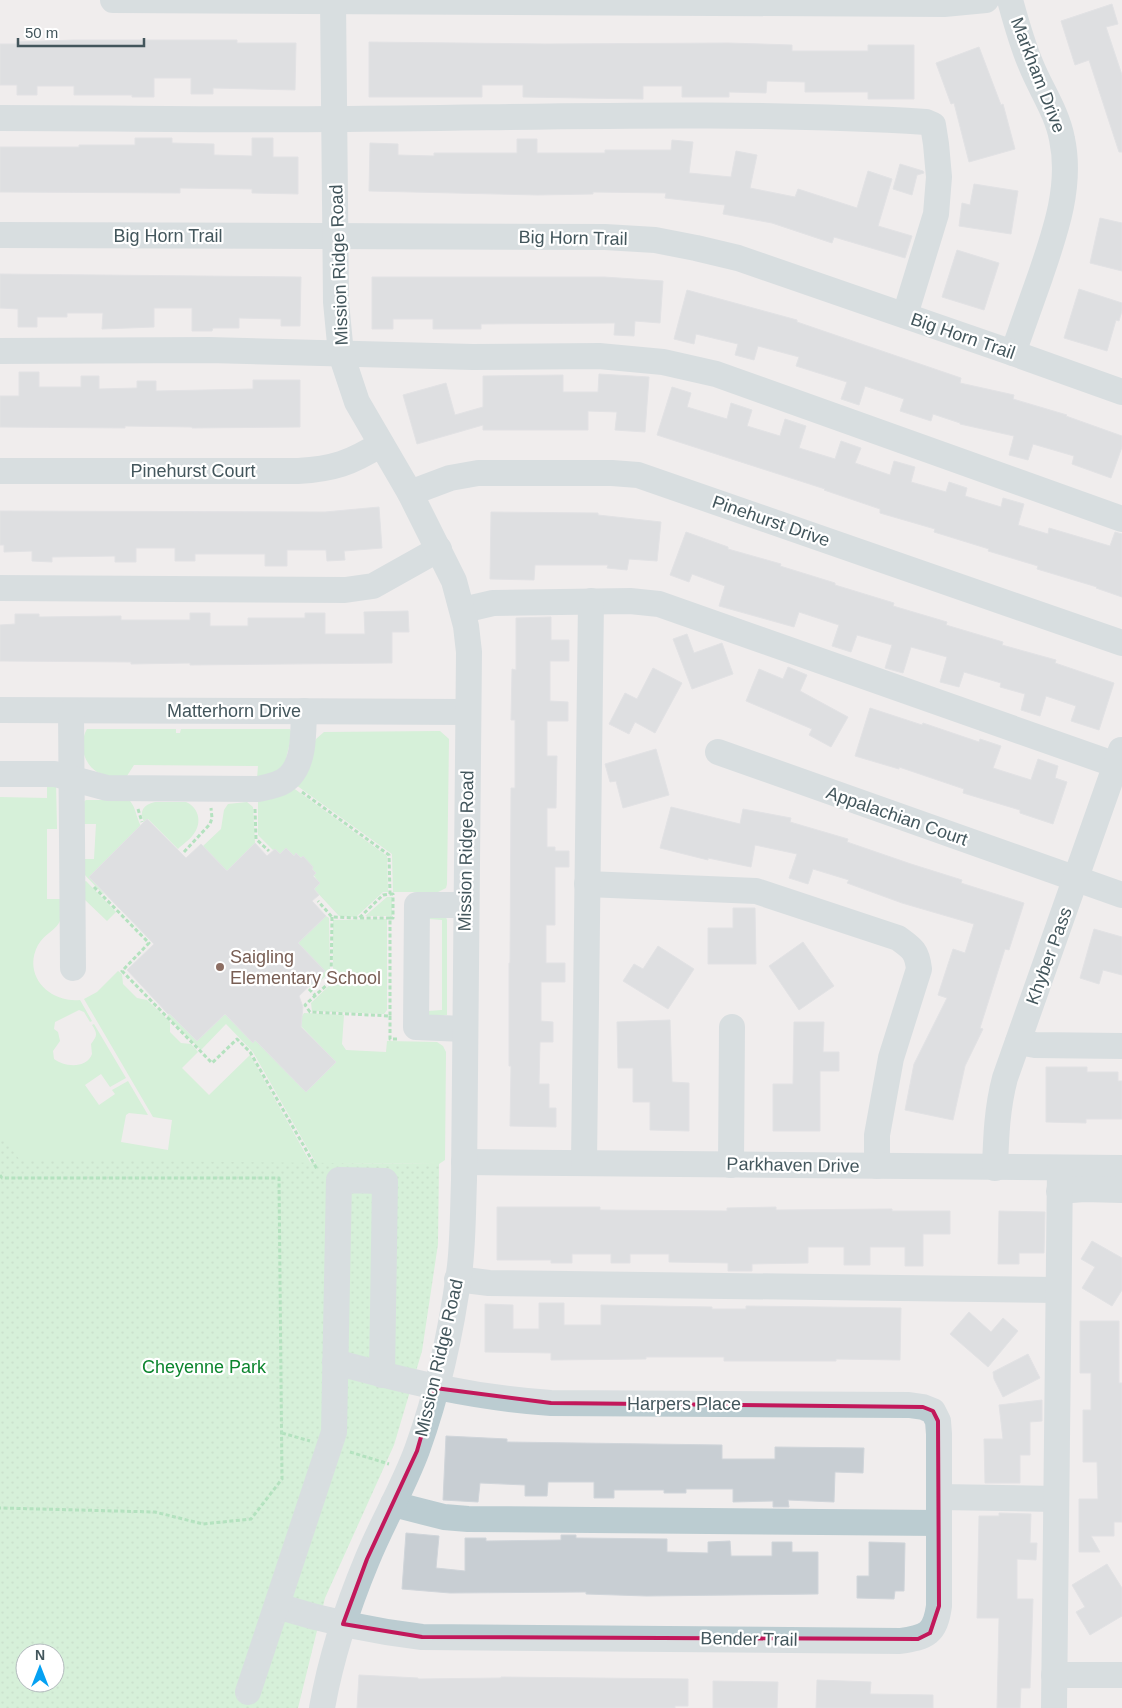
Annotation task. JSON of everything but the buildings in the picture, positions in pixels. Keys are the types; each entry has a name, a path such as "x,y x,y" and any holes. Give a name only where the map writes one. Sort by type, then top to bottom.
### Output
{"street":[{"path":"113,0 944,4 986,0"},
{"name":"Markham Drive","path":"1010,0 1018,34 1031,66 1052,108 1062,139 1065,167 1062,204 1055,234 1013,352"},
{"name":"Mission Ridge Road","path":"322,1708 327,1680 343,1624 367,1559 417,1451 451,1321 463,1212 468,712 468,652 463,610 454,581 410,493 358,402 341,354 336,302 333,1"},
{"path":"0,118 335,119 601,115 858,118 926,122 933,125 936,144 939,177 936,214 905,315"},
{"name":"Big Horn Trail","path":"0,235 606,237 655,240 738,258 1013,352 1122,392"},
{"path":"0,351 209,350 473,357 599,356 664,362 716,374 1122,519"},
{"name":"Pinehurst Court","path":"0,471 322,470 344,464 364,455 381,444"},
{"name":"Pinehurst Drive","path":"410,493 450,478 478,473 602,472 638,475 1122,643"},
{"path":"0,588 345,590 373,586 439,549"},
{"path":"463,610 493,603 630,600 659,604 1120,760"},
{"path":"584,1163 591,601"},
{"name":"Matterhorn Drive","path":"0,710 468,712"},
{"path":"71,710 72,968"},
{"path":"0,774 55,774 107,788 258,789 275,786 290,777 297,763 302,745 304,711"},
{"name":"Appalachian Court","path":"718,752 1122,895"},
{"name":"Khyber Pass","path":"995,1168 999,1102 1018,1042 1120,760"},
{"path":"588,884 756,891 898,938 914,950 918,958 919,969 891,1058 877,1135 877,1166"},
{"path":"464,1028 416,1027 417,905 466,905"},
{"path":"731,1165 732,1027"},
{"path":"1018,1042 1035,1045 1122,1046"},
{"name":"Parkhaven Drive","path":"464,1162 995,1168 1059,1180 1122,1168"},
{"path":"248,1692 334,1432 338,1180 385,1181 382,1375"},
{"path":"1054,1708 1059,1180 1084,1189 1122,1190"},
{"path":"457,1279 508,1283 1058,1290"},
{"name":"Harpers Place","path":"335,1362 435,1388 512,1400 551,1403 909,1405 933,1411"},
{"name":"Bender Trail","path":"277,1606 315,1618 343,1624 422,1636 900,1641 918,1638 930,1633 937,1620 939,1606 938,1421 933,1411"},
{"path":"394,1504 444,1517 468,1519 939,1510 1056,1499"},
{"path":"1054,1674 1122,1675"}],"path":[{"path":"300,791 389,855 390,894"},
{"path":"184,852 210,824 212,818 210,806"},
{"path":"255,807 256,839 269,850"},
{"path":"90,883 150,943 122,972 212,1063 237,1039 250,1052 317,1170"},
{"path":"332,917 359,918 393,918 394,894 383,895 359,918"},
{"path":"318,901 332,917 331,981 305,1005 310,1012 390,1016 390,918"},
{"path":"309,990 315,995"},
{"path":"0,1175 2,1178 279,1178 282,1479 251,1519 203,1524 155,1512 0,1508"},
{"path":"388,1472 392,1465"}],"highlighted area":[{"path":"435,1388 551,1403 923,1407 933,1411 938,1421 939,1606 930,1633 918,1639 422,1637 343,1624 367,1559 417,1451"}],"green space":[{"path":"87,729 176,729 176,733 180,733 181,729 290,729 292,733 284,768 257,779 258,766 134,765 125,779 97,772 88,763 83,752 83,740"},
{"path":"440,731 449,739 446,888 438,892 393,892 392,854 296,785 316,739 324,732"},
{"path":"47,782 56,782 57,829 47,829 47,899 62,899 63,912 59,923 38,945 33,967 41,985 58,997 80,1000 92,1021 90,1022 84,1012 79,1010 55,1022 54,1029 58,1032 60,1041 53,1051 54,1059 63,1064 75,1065 89,1059 92,1054 91,1044 96,1035 92,1025 94,1024 126,1078 110,1087 101,1074 85,1085 99,1105 115,1094 112,1090 128,1081 148,1115 129,1113 126,1115 121,1142 168,1150 172,1120 153,1117 84,999 97,992 118,971 122,974 123,984 137,998 147,1000 170,1022 170,1032 181,1043 191,1044 198,1052 182,1068 209,1095 250,1055 314,1169 125,1176 0,1159 0,797 47,798"},
{"path":"292,787 387,856 388,892 383,892 356,917 339,916 314,889 320,883 303,857 301,858 296,853 294,856 280,854 275,849 273,850 258,835 258,801"},
{"path":"86,800 130,801 141,826 89,877 103,894 82,872 82,859 94,859 96,824 84,824 82,803"},
{"path":"155,802 186,802 193,807 198,815 195,832 178,849 148,819 144,822 143,809"},
{"path":"247,802 253,807 255,843 227,871 203,846 221,829 224,810 228,804"},
{"path":"86,881 116,912 107,921 83,898 81,883"},
{"path":"387,897 392,897 392,916 365,916"},
{"path":"326,916 329,918 330,969 328,974 312,989 309,986 325,971 298,943"},
{"path":"427,917 446,917 447,920 447,1015 429,1018 428,1011 442,1010 442,920 429,919"},
{"path":"387,919 387,1010 384,1014 312,1011 311,1003 333,982 333,920"},
{"path":"304,1013 344,1015 342,1044 346,1050 386,1052 387,1041 437,1042 443,1046 446,1052 445,1160 439,1164 316,1163 253,1052 226,1024 201,1050 167,1016 170,1014 197,1041 225,1014 253,1042 255,1040 306,1091 336,1062 298,1023"},
{"name":"Cheyenne Park","path":"0,1135 20,1160 439,1164 438,1244 422,1351 394,1445 325,1598 298,1708 0,1708"}],"place":[{"name":"Saigling Elementary School","path":"220,967"}]}
